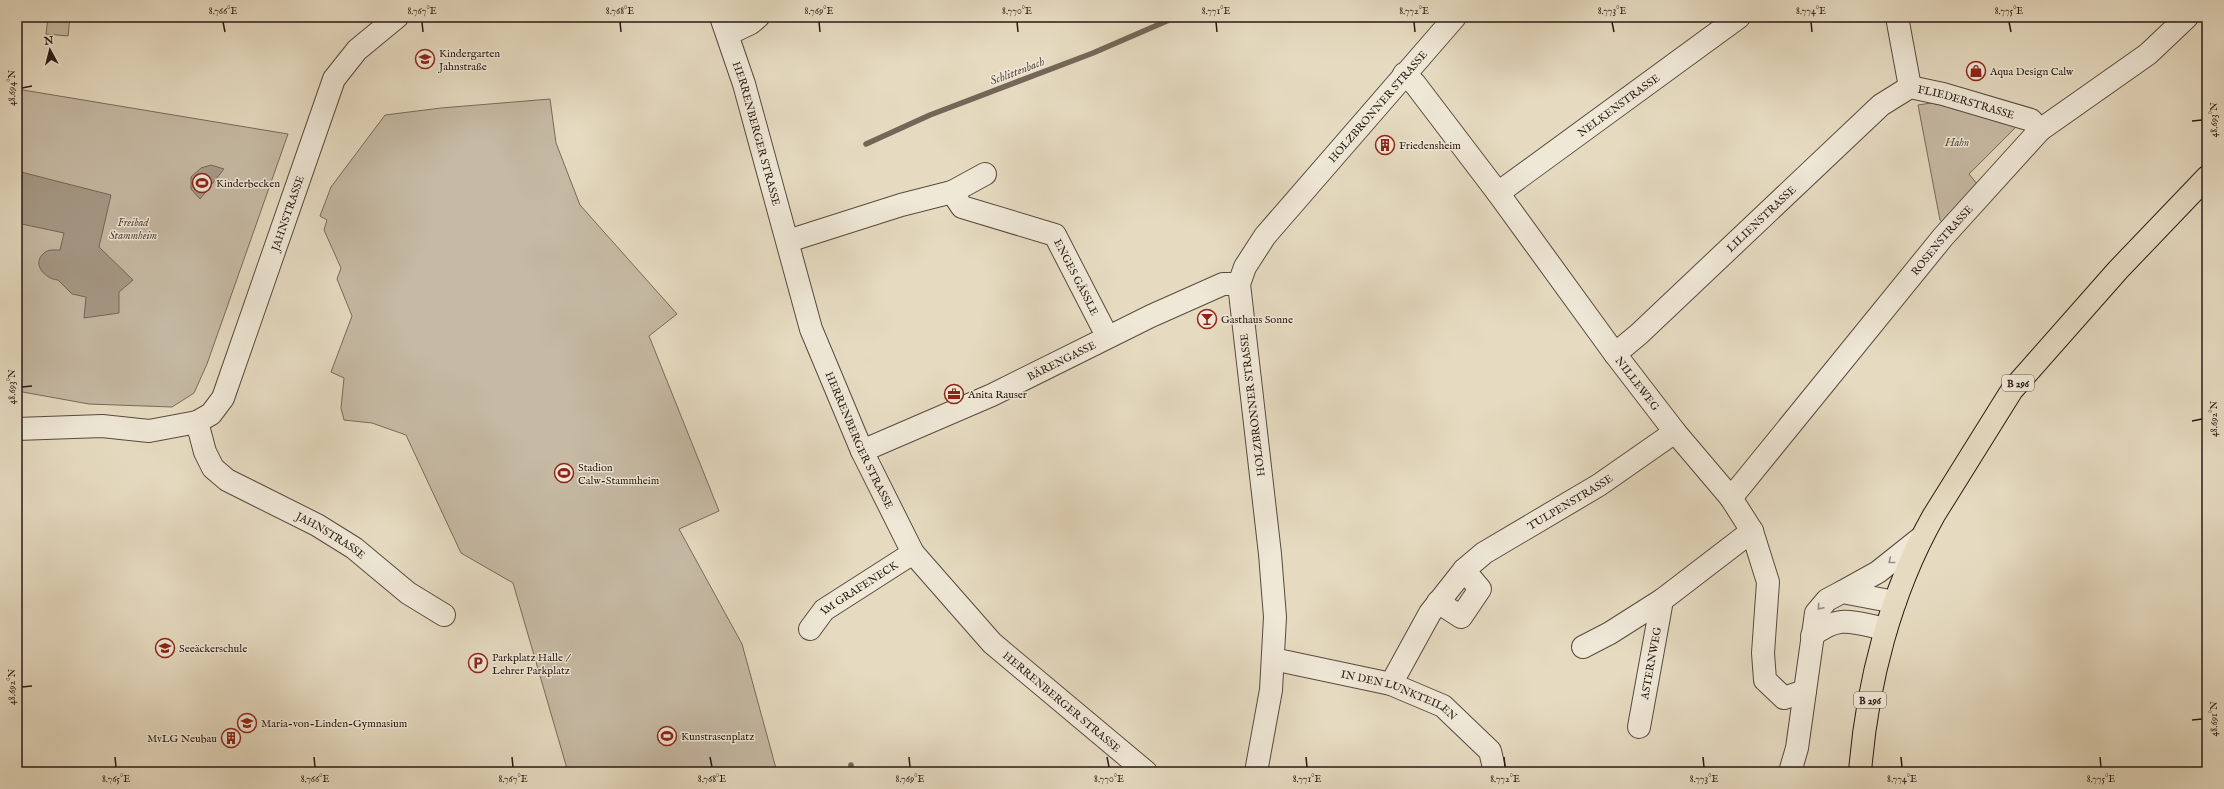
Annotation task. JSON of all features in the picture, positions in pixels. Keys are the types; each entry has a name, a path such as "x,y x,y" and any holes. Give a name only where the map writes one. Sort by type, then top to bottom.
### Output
{"main road":[{"name":"B 296","path":"1860,772 1874,673 1895,602 1922,537 2012,390 2118,270 2207,177"}],"street":[{"name":"JAHNSTRASSE","path":"17,429 102,426 148,432 197,422 211,414 223,398 334,79 357,50 397,17"},
{"path":"724,25 751,23 758,17"},
{"name":"NELKENSTRASSE","path":"1498,193 1739,17"},
{"name":"FLIEDERSTRASSE","path":"1896,17 1910,88 1943,94 2031,120 2040,130"},
{"name":"ROSENSTRASSE","path":"1731,498 1943,237 2040,130 2148,54 2187,17"},
{"name":"HOLZBRONNER STRASSE","path":"1256,772 1272,690 1275,617 1270,554 1238,284 1245,267 1265,236 1453,18"},
{"name":"HERRENBERGER STRASSE","path":"724,25 744,84 812,329 862,451 913,553 992,643 1146,772"},
{"name":"NILLEWEG","path":"1404,74 1415,84 1498,193 1615,354 1675,432 1731,498 1752,531 1768,582 1763,653 1765,680 1784,698 1805,690"},
{"name":"LILIENSTRASSE","path":"1615,354 1645,329 1881,105 1910,88"},
{"path":"788,241 901,205 952,192 985,174"},
{"name":"ENGES GÄSSLE","path":"952,192 962,207 1056,235 1107,336"},
{"name":"BÄRENGASSE","path":"862,451 992,395 1107,336 1223,284 1238,284"},
{"name":"JAHNSTRASSE","path":"197,422 205,452 213,468 227,480 323,529 354,548 408,593 444,615"},
{"name":"TULPENSTRASSE","path":"1391,684 1430,612 1464,570 1484,552 1599,485 1675,432"},
{"name":"ASTERNWEG","path":"1583,647 1610,633 1662,600 1752,531"},
{"path":"1790,772 1797,748 1816,612 1827,600 1878,572 1922,537"},
{"name":"IM GRAFENECK","path":"810,629 824,610 913,553"},
{"path":"1842,592 1895,602"},
{"name":"ASTERNWEG","path":"1639,727 1662,600"},
{"path":"1812,636 1824,626 1842,620 1886,629"},
{"name":"IN DEN LUNKTEILEN","path":"1273,659 1391,684 1443,706 1490,751 1495,772"}],"green space":[{"path":"48,17 70,17 68,36 46,34"},
{"name":"Freibad Stammheim","path":"17,89 288,134 207,364 194,393 172,407 89,404 17,391"},
{"name":"Stadion Calw-Stammheim","path":"550,99 556,143 580,205 677,314 649,336 719,511 679,529 742,644 777,772 568,772 513,583 461,553 406,435 372,423 344,420 341,408 344,378 331,372 352,316 337,279 341,268 324,230 327,220 320,216 331,187 385,115 441,108"},
{"name":"Hahn","path":"1931,103 2020,123 1969,174 1978,185 1944,224 1940,220 1918,105"}],"shaded area":[{"name":"Kinderbecken","path":"211,165 224,169 200,199 191,189 191,177 201,168"},
{"path":"17,171 111,195 99,247 133,280 119,292 119,313 84,318 86,297 72,294 58,280 48,277 41,270 39,266 40,257 47,251 60,250 64,233 17,223"}],"waterway":[{"name":"Schlittenbach","path":"866,144 930,115 1093,53 1176,17"},
{"path":"851,765 851,772"}],"place":[{"name":"Kindergarten Jahnstraße","path":"425,59"},
{"name":"Aqua Design Calw","path":"1976,71"},
{"name":"Friedensheim","path":"1385,145"},
{"name":"Kinderbecken","path":"202,183"},
{"name":"Gasthaus Sonne","path":"1207,319"},
{"name":"Anita Rauser","path":"954,394"},
{"name":"Stadion Calw-Stammheim","path":"564,473"},
{"name":"Seeäckerschule","path":"165,648"},
{"name":"Parkplatz Halle / Lehrer Parkplatz","path":"478,663"},
{"name":"Maria-von-Linden-Gymnasium","path":"247,723"},
{"name":"Kunstrasenplatz","path":"667,736"},
{"name":"MvLG Neubau","path":"231,738"}]}
